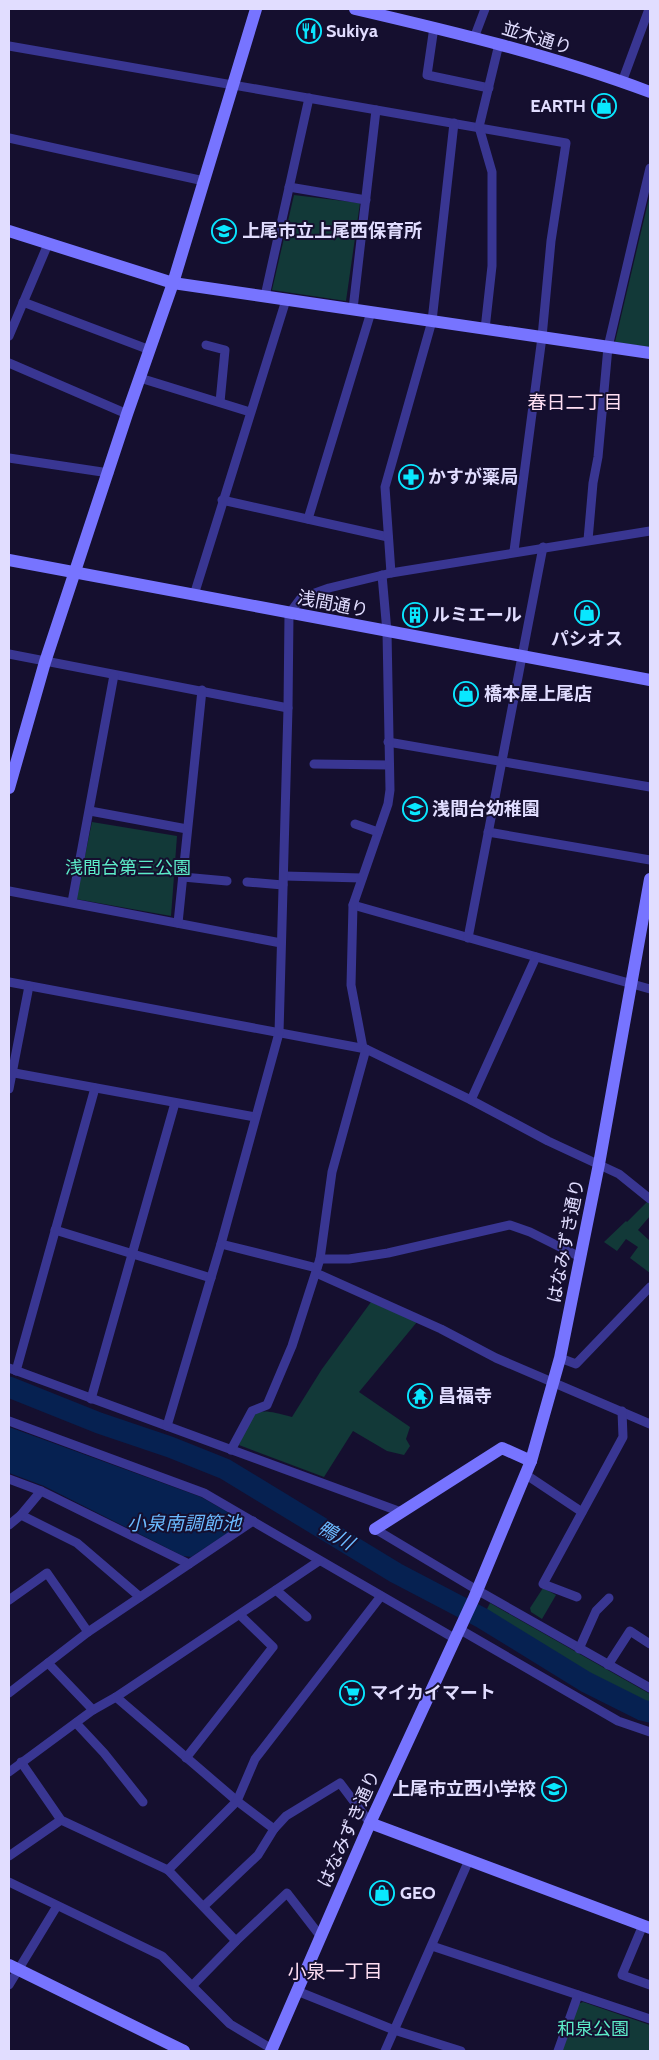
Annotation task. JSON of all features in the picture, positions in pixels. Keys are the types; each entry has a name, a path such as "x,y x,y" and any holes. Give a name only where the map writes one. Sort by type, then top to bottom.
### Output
{"street":[{"path":"9,788 45,662 127,414 173,283 256,9"},
{"name":"並木通り","path":"354,9 499,44 650,92"},
{"path":"474,38 485,9"},
{"path":"622,82 649,9"},
{"path":"434,27 427,74 489,88"},
{"path":"485,329 492,266 492,172 479,127 499,44"},
{"path":"9,46 566,143 551,241 542,337 514,552"},
{"path":"265,296 309,98"},
{"path":"353,309 376,110"},
{"path":"231,1450 252,1410 267,1405 292,1346 318,1266 332,1172 365,1049 351,985 353,905 388,804 386,574 388,537 385,487 432,321 454,123"},
{"path":"9,138 204,181"},
{"path":"588,540 608,347 648,187 650,168"},
{"path":"290,187 366,200"},
{"path":"9,231 173,283 650,353"},
{"path":"9,336 48,244"},
{"path":"194,595 222,500 286,300"},
{"path":"23,302 150,350"},
{"path":"308,519 371,312"},
{"path":"206,345 225,350 220,402"},
{"path":"9,363 127,414"},
{"path":"140,378 250,412"},
{"path":"9,458 109,473"},
{"path":"222,500 388,537"},
{"path":"168,1426 221,1244 279,1033 289,614 301,598 329,588 386,574 650,531"},
{"path":"468,938 543,547"},
{"name":"浅間通り","path":"9,560 289,614 650,680"},
{"path":"9,654 288,708"},
{"path":"72,902 114,675"},
{"path":"178,923 202,690"},
{"path":"388,742 650,787"},
{"path":"314,764 389,765"},
{"path":"90,811 187,830"},
{"path":"355,824 378,832"},
{"path":"488,832 650,860"},
{"path":"183,877 227,881"},
{"path":"247,882 362,878"},
{"name":"はなみずき通り","path":"272,2050 370,1823 475,1594 532,1461 560,1358 622,1043 650,879"},
{"path":"9,892 72,902 281,943"},
{"path":"353,905 536,958 650,988"},
{"path":"471,1100 536,958"},
{"path":"9,982 365,1049 471,1100 548,1141 619,1174 650,1199"},
{"path":"9,1089 29,986"},
{"path":"11,1073 255,1117"},
{"path":"95,1088 55,1230 12,1370 401,1512"},
{"path":"91,1399 175,1103"},
{"path":"318,1266 388,1253 510,1225 530,1232 580,1257"},
{"path":"55,1230 211,1278"},
{"path":"221,1244 318,1266 496,1358 650,1424"},
{"path":"560,1358 576,1364 650,1287"},
{"path":"577,1597 543,1584 623,1438 622,1411"},
{"path":"9,1421 204,1493 381,1596 458,1630 618,1721 650,1732"},
{"path":"532,1461 502,1448 375,1529 475,1594 650,1688"},
{"path":"525,1474 582,1512"},
{"path":"9,1479 41,1491 189,1564"},
{"path":"9,1525 21,1515 41,1491"},
{"path":"21,1515 77,1543 140,1597"},
{"path":"9,1693 88,1632 253,1521"},
{"path":"9,1772 93,1710 116,1697 319,1561"},
{"path":"9,1600 47,1573 88,1632"},
{"path":"276,1590 307,1617"},
{"path":"168,1870 237,1801 255,1759 381,1596"},
{"path":"579,1649 596,1611 608,1598"},
{"path":"186,1758 273,1647 240,1615"},
{"path":"608,1665 630,1631 650,1644"},
{"path":"48,1663 93,1710"},
{"path":"116,1697 237,1801 274,1829"},
{"path":"76,1723 104,1753 143,1802"},
{"path":"21,1762 62,1820 168,1870 236,1941"},
{"path":"204,1906 258,1855 274,1829 286,1816 340,1784 370,1823 646,1926 622,1975 650,1985"},
{"path":"9,1856 62,1820"},
{"path":"385,2051 469,1860"},
{"path":"9,1882 162,1956 230,2024 272,2050"},
{"path":"193,1985 236,1941 287,1894 321,1937"},
{"path":"9,1985 13,1967 57,1906"},
{"path":"432,1946 650,2019"},
{"path":"13,1967 182,2051"},
{"path":"297,1991 394,2030 461,2051"},
{"path":"558,2051 578,1995"}],"green space":[{"path":"650,194 650,347 615,342"},
{"path":"294,195 360,203 346,301 272,290"},
{"name":"浅間台第三公園","path":"92,822 177,836 171,916 76,899"},
{"path":"648,1201 650,1204 650,1216 638,1230 650,1241 650,1273 630,1258 638,1247 626,1239 617,1251 604,1242"},
{"path":"371,1302 417,1322 359,1392 410,1427 406,1439 410,1446 404,1455 387,1451 353,1431 324,1477 239,1445 248,1424 256,1413 270,1412 292,1417 322,1369"},
{"path":"543,1588 556,1595 542,1619 531,1612 530,1608"},
{"path":"490,1603 650,1694 650,1707 485,1613"},
{"name":"和泉公園","path":"583,2002 650,2025 650,2051 562,2051 578,2004"}],"water":[{"name":"小泉南調節池","path":"9,1427 201,1497 240,1519 240,1525 191,1557 183,1556 44,1486 9,1473"}],"waterway":[{"name":"鴨川","path":"9,1387 99,1423 170,1447 225,1469 396,1573 482,1618 586,1682 642,1710 650,1712"}],"place":[{"name":"Sukiya","path":"309,31"},
{"name":"EARTH","path":"604,106"},
{"name":"上尾市立上尾西保育所","path":"224,231"},
{"name":"かすが薬局","path":"411,477"},
{"name":"パシオス","path":"587,613"},
{"name":"ルミエール","path":"415,615"},
{"name":"橋本屋上尾店","path":"466,694"},
{"name":"浅間台幼稚園","path":"415,809"},
{"name":"昌福寺","path":"420,1396"},
{"name":"マイカイマート","path":"352,1693"},
{"name":"上尾市立西小学校","path":"554,1789"},
{"name":"GEO","path":"382,1893"}],"district":[{"name":"春日二丁目","path":"575,402"},
{"name":"小泉一丁目","path":"335,1971"}]}
